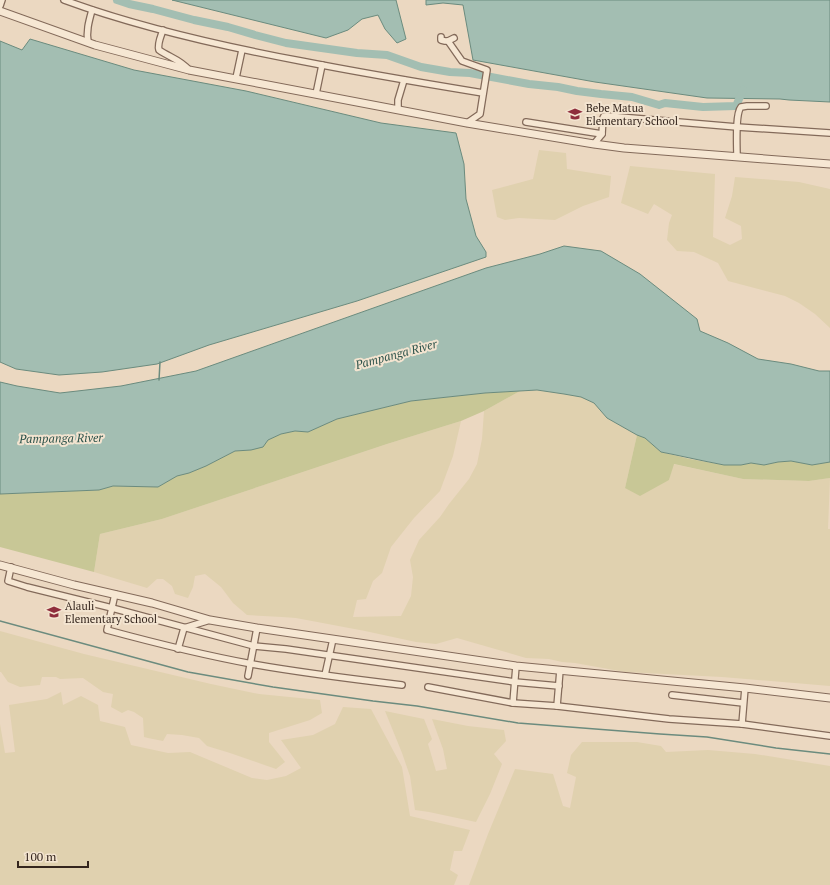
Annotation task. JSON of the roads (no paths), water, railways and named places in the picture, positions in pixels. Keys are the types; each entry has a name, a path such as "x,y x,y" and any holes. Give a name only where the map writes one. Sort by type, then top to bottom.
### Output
{"street":[{"path":"0,6 2,0"},
{"path":"64,0 92,10 162,30 242,50 483,93"},
{"path":"88,42 86,34 87,26 92,10"},
{"path":"0,11 88,42 189,70 467,123 624,148 830,164"},
{"path":"162,30 158,44 159,50 179,61 189,70"},
{"path":"441,37 441,40 445,41 454,38"},
{"path":"448,41 462,61 487,70 480,114 467,123"},
{"path":"236,78 242,50"},
{"path":"316,94 322,65"},
{"path":"398,110 398,100 404,80"},
{"path":"737,157 737,127 739,110 741,107 747,106 766,106"},
{"path":"594,144 602,134 604,116 830,133"},
{"path":"526,122 602,134"},
{"path":"0,565 210,620 257,628 516,666 744,688 830,698"},
{"path":"11,567 8,581 254,646 286,649 515,682 559,686"},
{"path":"115,594 107,630 178,649 251,664 402,685"},
{"path":"184,628 210,620"},
{"path":"178,649 184,628"},
{"path":"248,676 257,628"},
{"path":"325,675 333,639"},
{"path":"513,703 516,666"},
{"path":"557,706 560,670"},
{"path":"428,687 513,703 557,706 669,719 742,724 830,736"},
{"path":"742,724 744,688"},
{"path":"672,695 744,703"}],"water":[{"path":"172,0 396,0 406,39 397,43 385,29 378,15 362,19 348,30 326,38"},
{"path":"426,0 830,0 830,102 780,99 707,98 595,82 473,60 463,5 443,3 426,5"},
{"path":"30,39 134,70 246,91 381,123 456,133 464,164 466,199 476,236 486,252 486,257 357,301 209,345 157,364 102,372 59,375 16,369 0,362 0,41 22,50"},
{"name":"Pampanga River","path":"564,246 601,251 640,274 697,319 700,331 728,343 758,359 791,364 819,371 830,371 830,462 812,465 791,461 764,465 751,463 741,465 724,465 661,452 645,438 607,418 594,403 581,397 537,390 485,393 411,401 337,419 308,432 295,431 281,434 268,440 263,447 251,450 235,451 206,466 177,476 158,487 113,486 99,490 0,494 0,382 60,393 121,386 196,371 486,268"}],"waterway":[{"path":"117,0 194,20 228,27 286,43 357,53 387,55 421,67 450,72 470,73 577,91 632,97 659,105 665,103 703,107 736,106 743,90"},
{"path":"159,380 160,362"},
{"path":"0,621 188,672 273,687 417,706 518,723 707,737 776,748 830,754"}],"place":[{"name":"Bebe Matua Elementary School","path":"575,114"},
{"name":"Alauli Elementary School","path":"54,612"}]}
